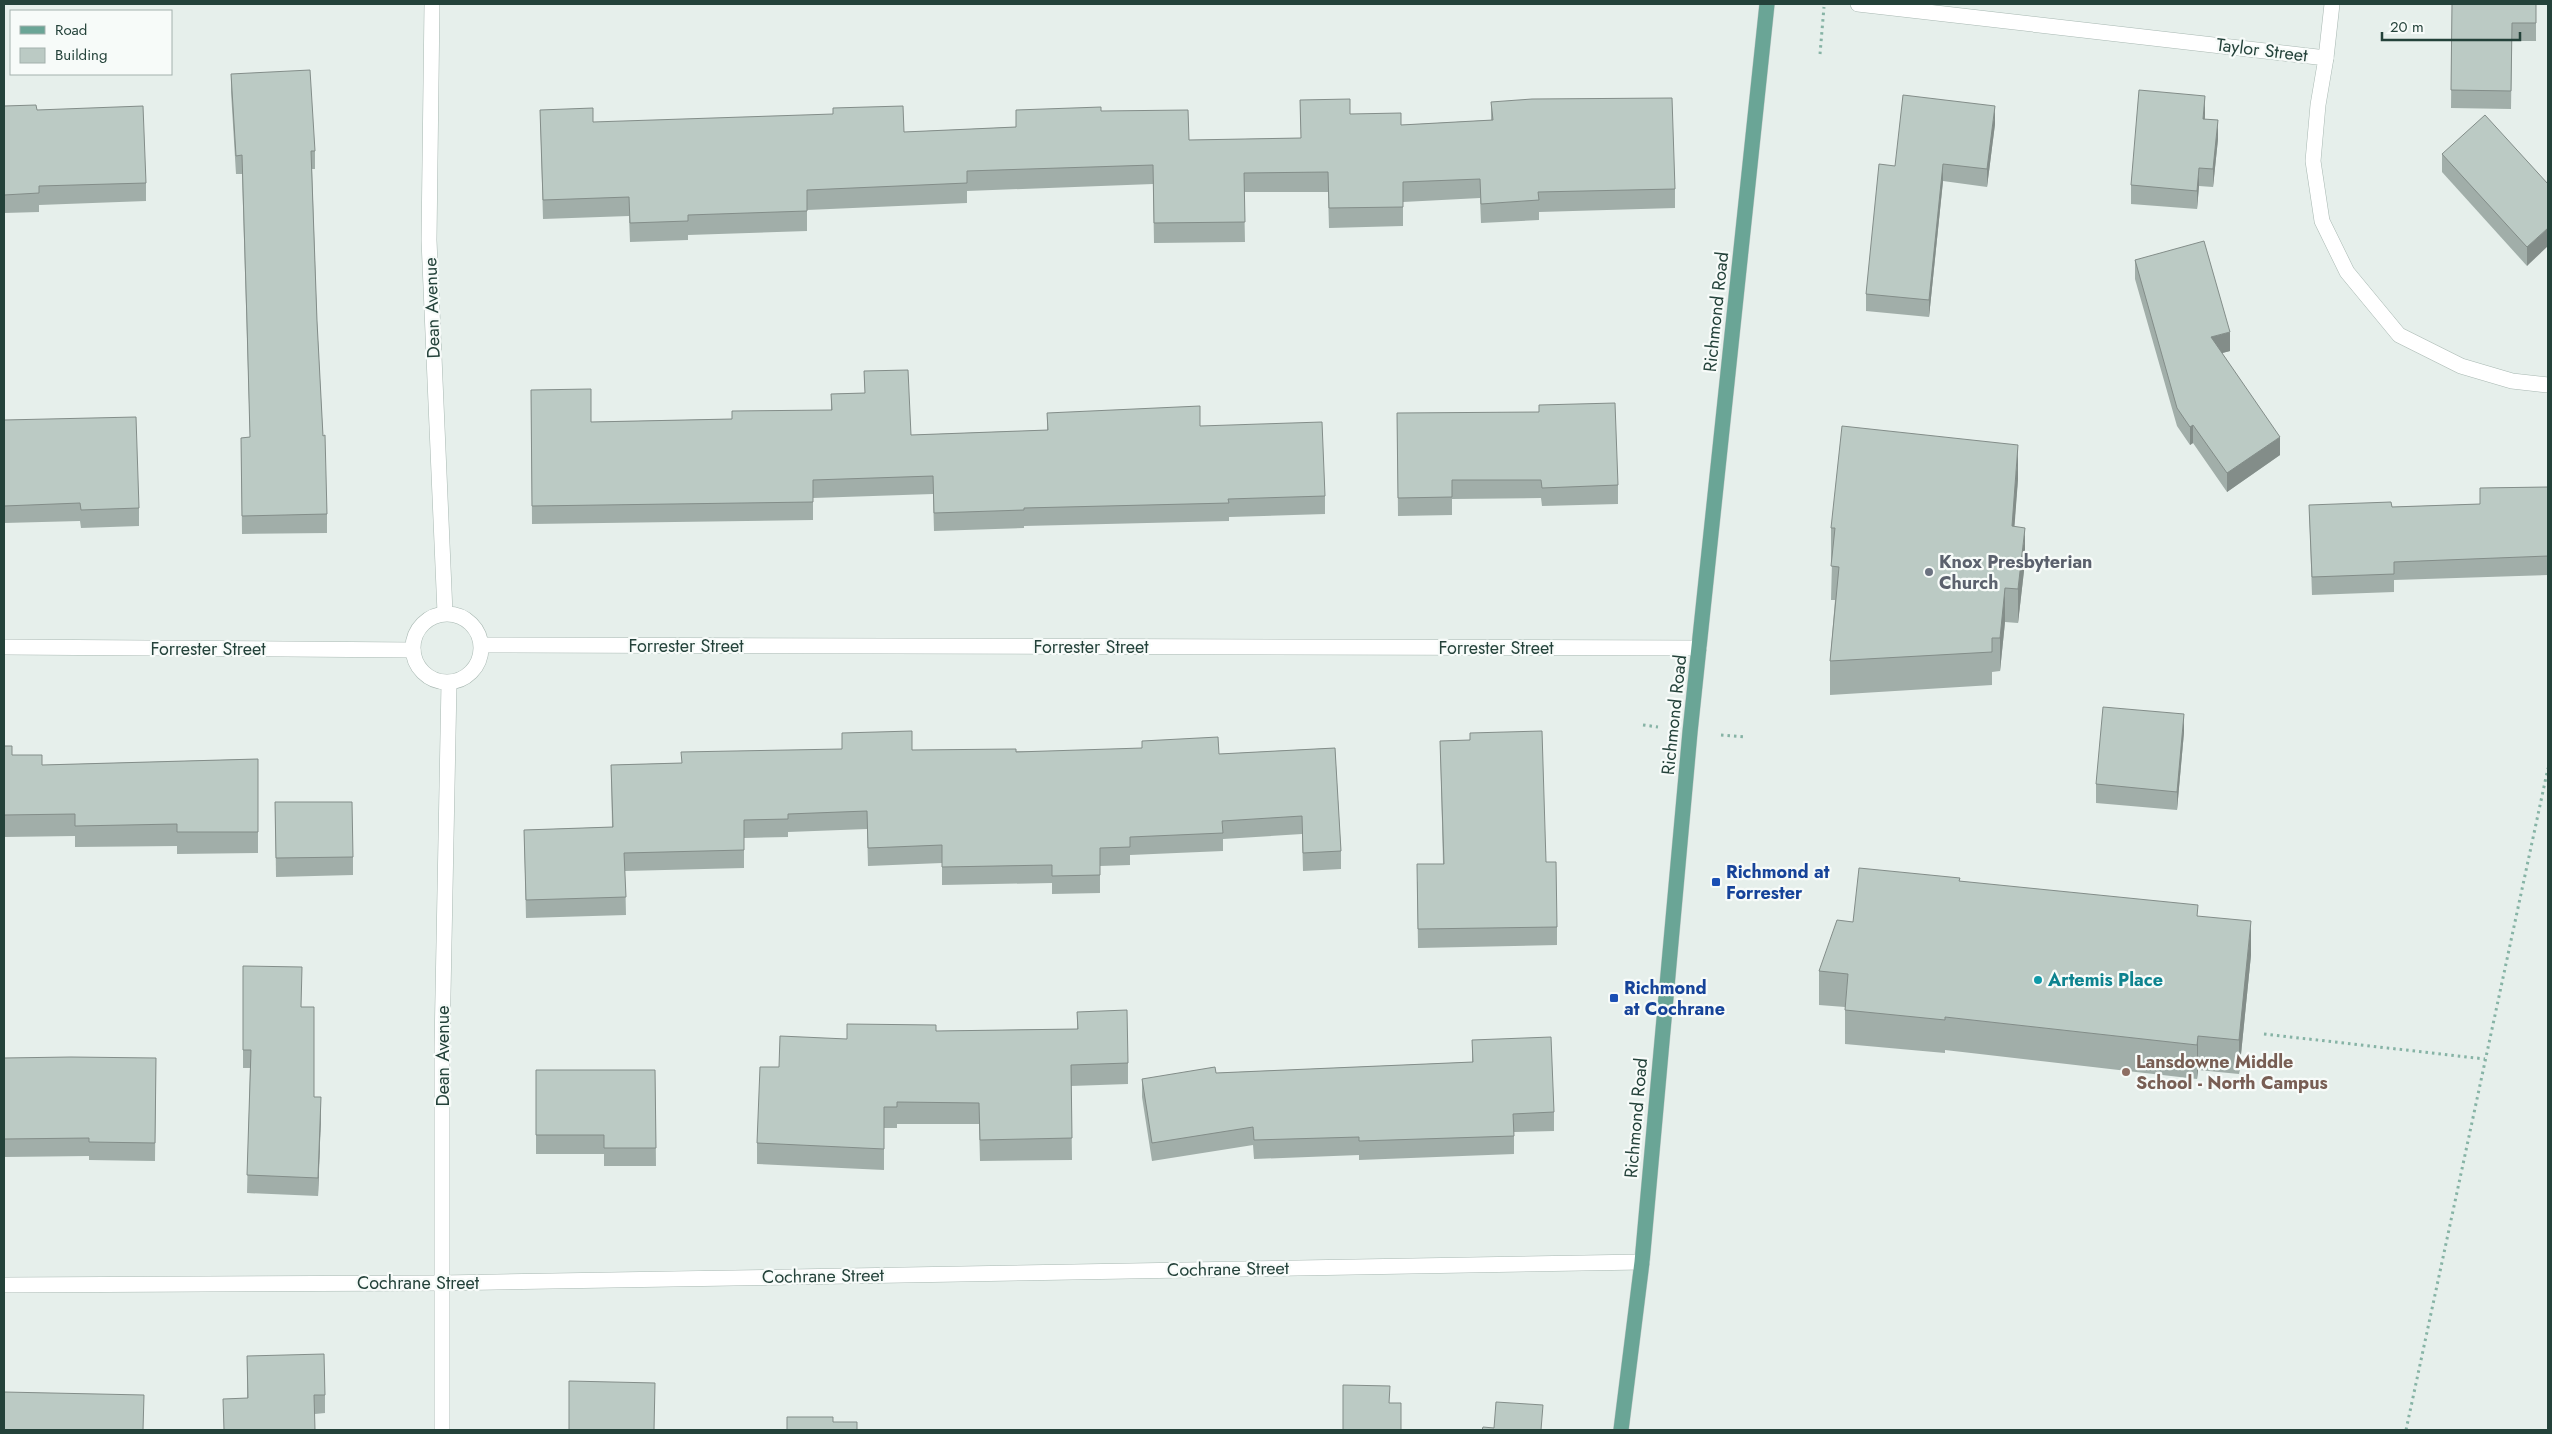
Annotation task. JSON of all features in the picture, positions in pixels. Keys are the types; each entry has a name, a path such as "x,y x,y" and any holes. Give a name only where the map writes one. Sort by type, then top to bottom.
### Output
{"main road":[{"name":"Richmond Road","path":"1621,1430 1642,1262 1700,648 1767,4"}],"street":[{"name":"Dean Avenue","path":"432,4 430,240 445,613"},
{"name":"Taylor Street","path":"1858,4 2326,58 2318,105 2313,161 2322,221 2347,272 2399,335 2461,366 2512,381 2548,385"},
{"path":"2326,58 2332,4"},
{"path":"445,613 462,616 476,628 482,645 478,663 467,676 449,682 432,678 418,667 413,650 416,632 428,619 445,613"},
{"name":"Forrester Street","path":"482,645 1700,648"},
{"name":"Forrester Street","path":"4,647 413,650"},
{"name":"Dean Avenue","path":"442,1430 444,1283 442,1046 449,682"},
{"name":"Cochrane Street","path":"4,1285 444,1283 1642,1262"}],"path":[{"path":"1820,54 1824,4"},
{"path":"2406,1430 2548,768"},
{"path":"2264,1034 2485,1059"}],"building":[{"path":"2452,4 2536,4 2536,23 2512,23 2511,91 2451,90"},
{"path":"310,70 315,151 311,151 317,321 323,436 325,435 327,514 242,516 241,438 250,437 242,155 236,156 231,74"},
{"path":"2139,90 2205,96 2203,119 2218,120 2213,169 2199,168 2197,191 2131,185"},
{"path":"1903,95 1995,106 1987,169 1943,164 1929,300 1866,294 1879,164 1895,166"},
{"path":"1672,98 1675,189 1538,192 1539,200 1481,204 1480,179 1403,182 1403,207 1329,208 1328,172 1244,173 1245,222 1154,223 1153,165 967,171 967,183 807,190 807,211 688,215 688,221 630,223 629,197 543,200 540,110 593,108 593,122 833,114 833,108 903,106 904,132 1016,127 1016,110 1101,107 1101,111 1188,110 1189,140 1301,138 1300,100 1350,99 1350,114 1401,113 1401,125 1493,120 1491,102 1532,99"},
{"path":"36,105 37,110 143,106 146,183 39,186 39,193 4,195 4,106"},
{"path":"2485,115 2548,184 2548,228 2527,247 2442,154"},
{"path":"2204,241 2230,332 2211,337 2280,437 2227,473 2193,425 2190,427 2177,408 2135,260"},
{"path":"908,370 911,435 1048,430 1047,413 1200,406 1200,426 1322,422 1325,496 1228,499 1229,503 1024,508 1024,510 934,513 933,476 813,480 813,502 532,506 531,390 591,389 591,422 732,419 732,411 832,410 831,394 865,393 864,371"},
{"path":"1615,403 1618,485 1542,488 1541,480 1452,480 1452,497 1398,498 1397,413 1539,412 1539,405"},
{"path":"136,417 139,508 81,510 80,503 4,506 4,420"},
{"name":"Knox Presbyterian Church","path":"1842,426 2018,445 2012,526 2025,528 2018,589 2005,588 2000,638 1992,638 1992,652 1830,661 1839,567 1831,566 1835,528 1831,528"},
{"path":"2548,487 2548,556 2394,562 2394,574 2312,577 2309,505 2391,502 2392,507 2480,504 2480,488"},
{"path":"2103,707 2184,714 2177,792 2096,784"},
{"path":"912,731 912,750 1016,749 1016,752 1142,748 1142,741 1218,737 1219,754 1335,748 1341,851 1303,853 1302,816 1222,821 1223,833 1130,837 1130,847 1100,848 1100,875 1052,876 1052,865 942,867 942,845 868,848 867,811 788,814 788,819 744,820 744,850 624,853 626,897 526,900 524,830 613,827 611,765 682,763 681,752 842,749 842,733"},
{"path":"1542,731 1546,862 1556,862 1557,927 1418,929 1417,864 1444,864 1440,741 1470,740 1470,733"},
{"path":"4,746 12,746 12,755 42,755 42,765 258,759 258,832 177,832 177,824 75,826 75,814 4,815"},
{"path":"275,802 352,802 353,857 276,858"},
{"name":"Artemis Place","path":"1859,868 1960,878 1959,881 2198,905 2197,916 2251,921 2239,1040 2198,1036 2197,1045 1945,1017 1945,1020 1845,1010 1848,974 1819,971 1837,920 1853,922"},
{"path":"243,966 302,967 301,1007 314,1007 314,1097 321,1097 318,1178 247,1175 251,1050 243,1050"},
{"path":"1127,1010 1128,1063 1071,1065 1072,1138 980,1140 979,1103 897,1102 897,1107 884,1107 884,1149 757,1143 760,1067 779,1067 780,1036 847,1039 847,1024 936,1025 936,1031 1078,1029 1077,1012"},
{"path":"1551,1037 1554,1112 1513,1114 1514,1136 1359,1141 1359,1137 1254,1140 1253,1127 1152,1143 1142,1079 1215,1067 1216,1073 1473,1062 1472,1040"},
{"path":"4,1058 156,1058 155,1143 89,1142 89,1138 4,1139"},
{"path":"536,1070 655,1070 656,1148 604,1148 604,1135 536,1135"},
{"path":"324,1354 325,1395 314,1395 315,1430 224,1430 223,1399 248,1398 247,1356"},
{"path":"569,1381 655,1383 654,1430 569,1430"},
{"path":"1343,1385 1390,1386 1389,1403 1401,1403 1401,1430 1343,1430"},
{"path":"4,1392 144,1395 143,1430 4,1430"},
{"path":"1496,1402 1543,1405 1541,1430 1482,1430 1483,1427 1494,1428"},
{"path":"787,1417 833,1417 833,1422 857,1422 857,1430 787,1430"}],"place":[{"name":"Knox Presbyterian Church","path":"1929,572"},
{"name":"Richmond at Forrester","path":"1716,882"},
{"name":"Artemis Place","path":"2038,980"},
{"name":"Richmond at Cochrane","path":"1614,998"},
{"name":"Lansdowne Middle School - North Campus","path":"2126,1072"}]}
